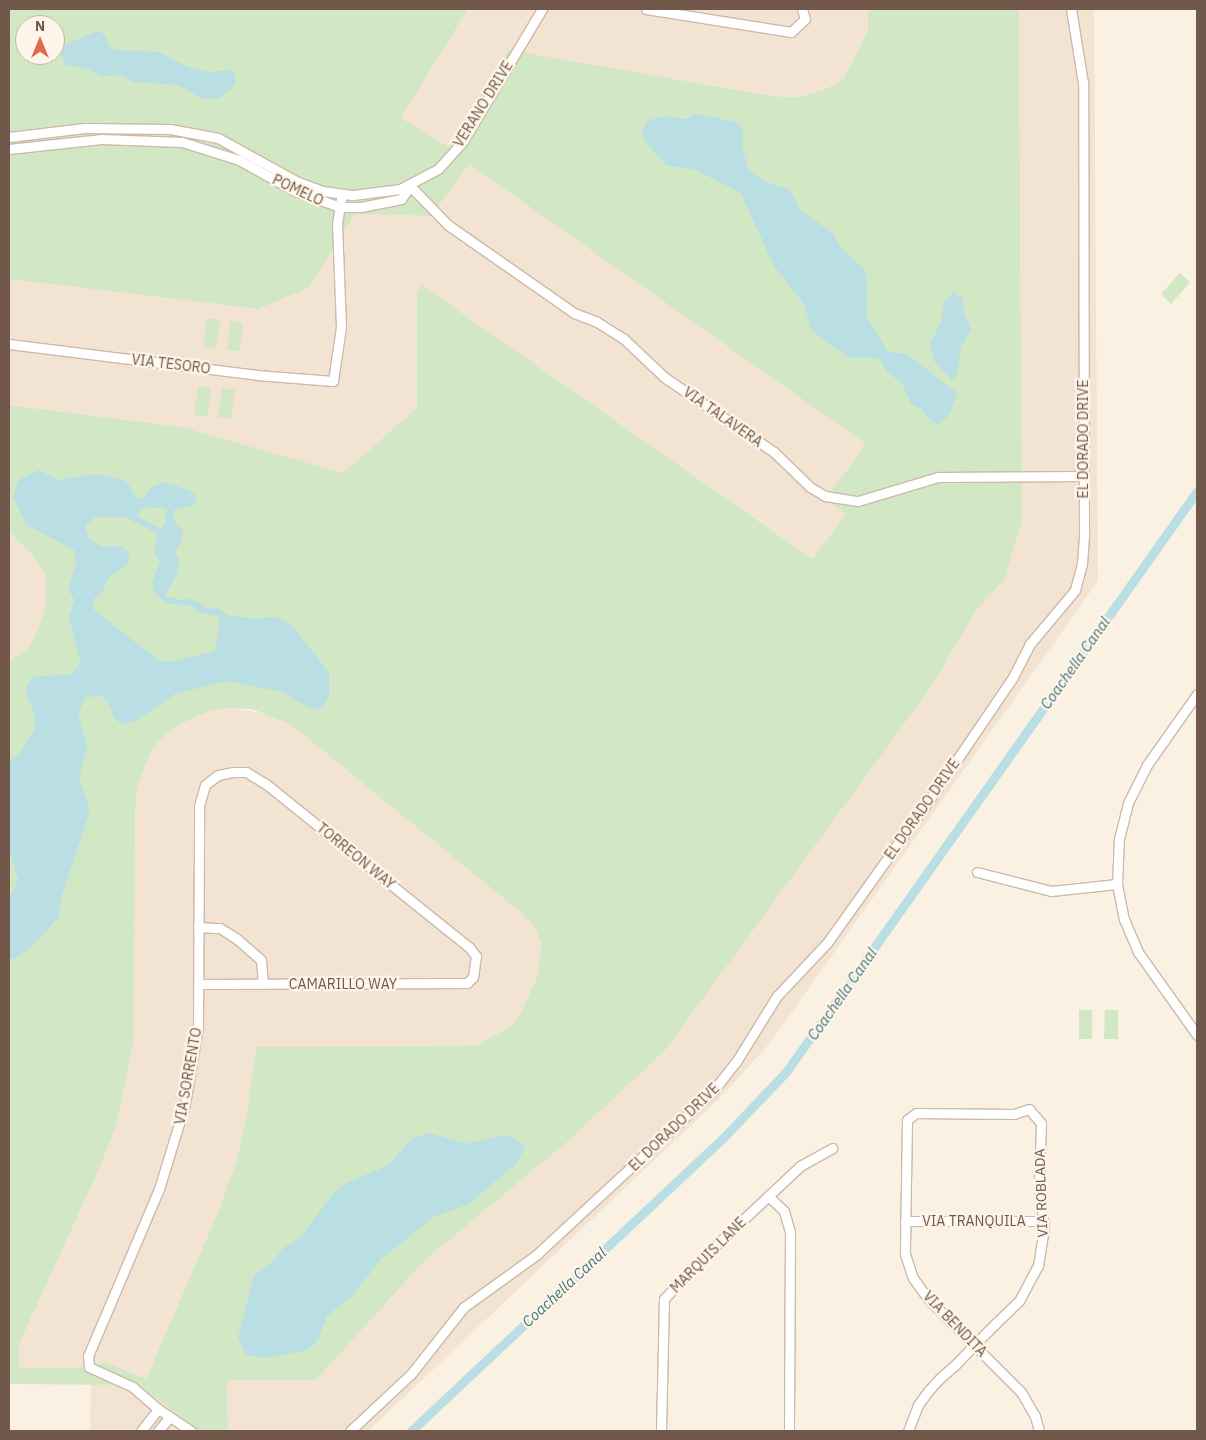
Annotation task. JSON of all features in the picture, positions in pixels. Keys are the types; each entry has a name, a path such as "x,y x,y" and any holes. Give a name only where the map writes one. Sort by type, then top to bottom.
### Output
{"street":[{"name":"VERANO DRIVE","path":"410,186 438,169 462,141 542,9"},
{"path":"646,9 785,32 799,28 805,19 802,9"},
{"name":"EL DORADO DRIVE","path":"350,1431 411,1374 464,1307 543,1249 691,1111 736,1062 778,996 827,943 1014,677 1030,645 1074,590 1082,564 1084,532 1082,476 1083,83 1071,9"},
{"name":"POMELO","path":"9,137 84,128 170,129 198,132 243,150 298,182 342,194 365,195 410,186"},
{"name":"POMELO","path":"9,149 101,139 182,142 239,160 295,191 340,207 361,207 402,199 410,186"},
{"name":"VIA TALAVERA","path":"410,186 448,225 574,313 624,339 664,377 774,452 810,487 825,496 858,501 922,480 946,477 1082,476"},
{"path":"340,207 342,194"},
{"name":"VIA TESORO","path":"9,344 257,375 333,381 342,327 337,224 340,207"},
{"path":"1197,694 1147,765 1128,803 1119,838 1117,884 1124,919 1138,952 1197,1035"},
{"name":"TORREON WAY","path":"218,774 246,772 266,784 469,947 476,956 476,966"},
{"name":"VIA SORRENTO","path":"158,1409 133,1387 89,1368 88,1356 174,1146 198,1027 199,806 205,785 218,774"},
{"path":"977,872 1050,891 1117,884"},
{"path":"198,927 220,928 237,938 261,960 263,984"},
{"name":"CAMARILLO WAY","path":"199,984 468,983 474,977 476,966"},
{"name":"VIA BENDITA","path":"1039,1431 1035,1416 1021,1392 928,1299 913,1278 905,1254 905,1126 912,1115 1014,1114 1029,1109 1040,1118"},
{"name":"VIA ROBLADA","path":"908,1431 929,1390 1019,1301 1030,1282 1042,1251 1043,1221 1039,1186 1040,1118"},
{"name":"MARQUIS LANE","path":"661,1431 664,1299 699,1261 800,1166 832,1148"},
{"path":"768,1196 784,1212 790,1232 789,1431"},
{"name":"VIA TRANQUILA","path":"905,1221 1043,1221"},
{"path":"141,1431 158,1409 191,1431"},
{"path":"158,1431 170,1418"}],"shaded area":[{"path":"468,9 868,9 868,30 844,78 826,89 799,97 770,96 448,147 401,118"},
{"path":"1019,9 1094,9 1098,581 769,1044 721,1097 368,1431 228,1431 227,1380 316,1380 426,1259 566,1143 664,1050 931,687 977,609 1004,580 1022,522"},
{"path":"469,164 867,444 826,499 847,513 814,559 422,285 417,292 417,408 343,473 182,427 9,405 9,279 258,309 309,288 355,214 431,216"},
{"path":"9,532 33,555 46,576 46,604 38,630 29,647 9,662"},
{"path":"233,708 272,715 289,723 523,914 535,928 541,944 537,978 518,1018 511,1026 476,1046 256,1047 246,1118 237,1159 218,1212 146,1379 106,1362 77,1368 19,1368 19,1346 24,1333 100,1167 116,1126 134,1040 135,812 138,784 152,749 176,726 212,710"},
{"path":"91,1384 139,1385 198,1429 206,1431 90,1431"}],"green space":[{"path":"9,9 468,9 401,118 448,147 509,50 770,96 799,97 826,89 844,78 868,30 868,9 1019,9 1022,522 1004,580 977,609 931,687 665,1050 566,1143 426,1259 316,1380 227,1380 228,1431 198,1430 139,1385 9,1384 9,662 29,647 38,630 46,604 46,576 33,555 9,532 9,405 182,427 343,473 417,408 417,292 422,285 813,559 846,514 826,499 866,444 469,164 431,216 355,214 309,288 258,309 9,279","holes":["251,709 289,723 523,914 535,928 541,944 537,978 518,1018 511,1026 476,1046 256,1047 246,1118 237,1159 218,1212 146,1379 106,1362 77,1368 19,1368 19,1346 24,1333 100,1167 116,1126 134,1040 135,812 138,784 152,749 176,726 212,710"]},
{"path":"1180,273 1190,282 1171,304 1161,294"},
{"path":"207,318 220,320 216,349 203,347"},
{"path":"230,321 243,323 240,351 227,350"},
{"path":"198,386 211,388 208,416 194,415"},
{"path":"222,388 235,390 231,419 218,417"},
{"path":"1079,1010 1092,1010 1092,1039 1079,1039"},
{"path":"1105,1010 1118,1010 1118,1039 1104,1039"}],"water":[{"path":"98,31 105,35 108,45 115,50 159,52 188,67 210,72 231,70 235,73 236,81 231,89 219,98 203,99 178,85 134,82 120,75 102,76 85,68 66,65 65,45"},
{"path":"695,114 737,122 743,130 742,147 748,169 766,182 789,189 801,211 833,233 841,248 864,269 867,282 867,317 888,352 907,354 957,393 951,411 943,421 939,424 932,422 921,409 911,404 902,383 887,372 879,358 849,358 812,331 804,304 774,266 741,193 694,169 667,166 644,140 642,130 647,121 664,116 685,119"},
{"path":"953,292 962,298 964,312 971,330 961,347 956,377 952,380 934,361 930,344 941,322 944,302"},
{"path":"38,470 58,480 95,474 120,479 127,482 136,497 144,499 150,488 164,482 191,491 196,497 195,505 174,510 174,521 183,530 179,547 174,553 178,557 178,572 165,596 180,600 191,599 201,603 205,608 220,609 227,615 255,619 274,617 291,624 329,673 329,695 322,708 312,709 280,691 225,681 175,694 135,721 122,724 114,718 108,702 102,696 85,697 78,715 87,745 79,779 88,802 89,814 61,898 58,918 29,949 13,959 9,958 9,900 18,880 9,850 9,761 18,756 35,728 34,714 26,693 28,683 35,676 69,675 79,666 80,659 69,617 75,601 68,589 76,565 74,550 27,525 13,498 19,480","holes":["141,508 167,509 165,525 160,528 138,517","95,517 124,517 157,533 155,553 160,561 152,583 155,594 166,603 191,606 201,613 218,616 220,624 215,651 169,662 158,660 94,610 93,599 100,596 109,577 127,565 130,555 122,546 102,547 89,539 85,526"]},
{"path":"430,1133 466,1144 505,1135 518,1140 525,1147 516,1164 467,1205 435,1216 381,1259 351,1297 327,1316 318,1340 308,1350 270,1358 246,1355 238,1338 254,1275 272,1263 283,1248 301,1237 331,1196 344,1184 389,1165 412,1138"}],"waterway":[{"name":"Coachella Canal","path":"411,1431 724,1137 786,1072 1197,491"}]}
